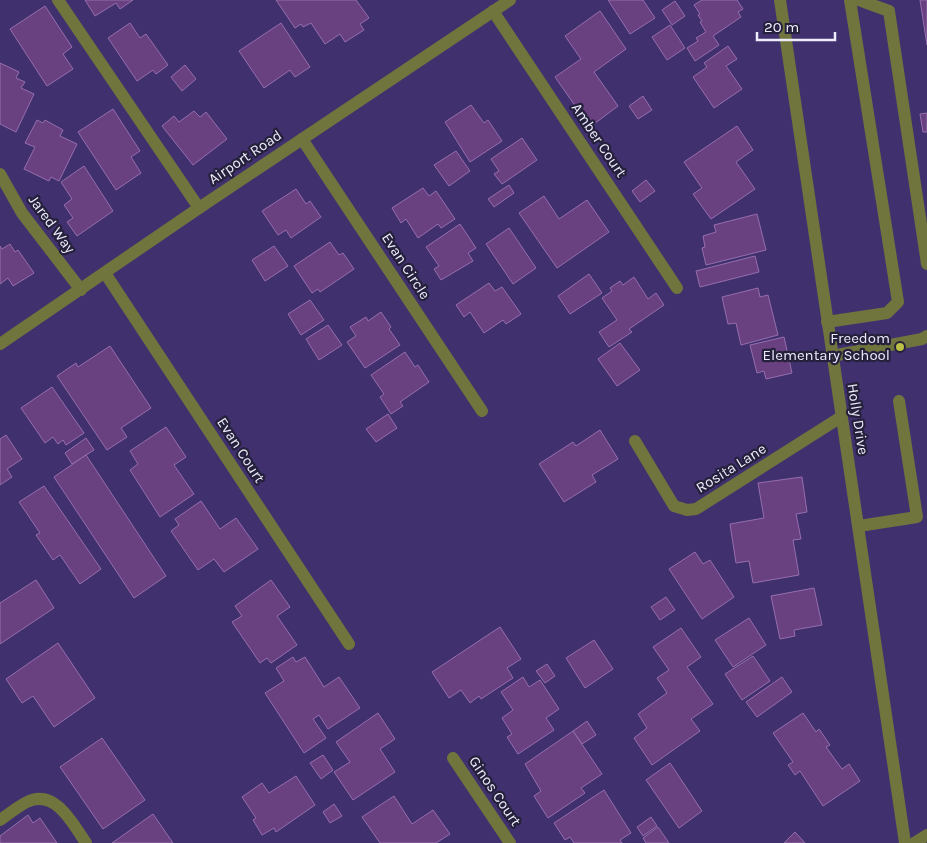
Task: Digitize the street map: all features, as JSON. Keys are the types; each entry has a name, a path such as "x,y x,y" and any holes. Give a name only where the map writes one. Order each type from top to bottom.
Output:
{"street":[{"path":"58,0 199,208"},
{"name":"Airport Road","path":"0,344 510,0"},
{"name":"Holly Drive","path":"780,0 905,843"},
{"path":"827,322 887,313 898,302 850,0"},
{"path":"859,0 889,11 927,264"},
{"name":"Amber Court","path":"493,11 677,288"},
{"name":"Evan Circle","path":"302,139 482,412"},
{"name":"Jared Way","path":"0,174 22,213 81,290"},
{"name":"Evan Court","path":"105,273 349,644"},
{"path":"832,356 922,340 927,336"},
{"path":"859,526 917,518 899,401"},
{"name":"Rosita Lane","path":"635,441 674,506 688,510 696,509 841,417"},
{"name":"Ginos Court","path":"453,758 510,843"},
{"path":"0,820 28,801 48,801 57,805 65,812 86,843"},
{"path":"914,843 927,835"}],"building":[{"path":"85,0 133,0 120,9 116,3 95,16"},
{"path":"276,0 356,0 369,18 360,24 364,30 345,42 340,34 325,44 311,23 303,27 301,24 295,28"},
{"path":"608,0 643,0 655,18 630,34"},
{"path":"702,0 737,0 743,9 738,12 741,17 713,36 719,45 695,61 687,48 698,41 696,38 706,32 700,22 702,21 698,15 700,14 694,5"},
{"path":"920,0 927,0 927,45"},
{"path":"675,1 685,16 672,25 662,10"},
{"path":"45,6 72,47 63,54 73,69 47,86 10,29"},
{"path":"600,11 626,49 594,72 618,106 590,127 555,77 581,59 565,36"},
{"path":"130,23 140,38 146,34 168,65 156,74 153,70 137,81 108,38"},
{"path":"281,23 310,67 295,77 290,70 264,88 239,51"},
{"path":"670,25 685,48 667,60 652,37"},
{"path":"728,46 737,59 726,66 742,89 714,108 693,77 707,67 704,63"},
{"path":"0,63 19,72 16,78 25,82 21,88 34,94 16,132 0,124"},
{"path":"185,65 196,79 182,91 171,77"},
{"path":"643,96 652,110 638,119 629,106"},
{"path":"471,105 484,123 488,120 502,141 470,162 445,122"},
{"path":"113,109 140,151 131,157 141,173 116,190 78,132"},
{"path":"194,111 200,117 206,112 227,139 193,165 162,126 174,116 179,122"},
{"path":"927,113 927,132 923,132 920,114"},
{"path":"37,120 43,123 45,120 63,130 60,136 77,144 59,181 51,177 49,181 24,169 35,147 25,143"},
{"path":"737,126 753,150 736,162 755,189 711,219 693,194 702,188 684,162"},
{"path":"522,138 537,160 502,184 494,174 499,171 491,159"},
{"path":"456,151 470,171 449,186 434,165"},
{"path":"84,166 113,211 77,236 67,222 73,218 64,205 72,199 61,182"},
{"path":"646,180 655,191 640,202 632,191"},
{"path":"509,185 514,193 494,207 488,199"},
{"path":"423,188 429,196 436,191 455,219 441,228 438,224 418,238 406,219 401,223 392,208"},
{"path":"296,189 306,204 310,201 321,217 291,238 286,230 278,235 262,211"},
{"path":"544,196 559,219 587,200 609,232 557,268 519,213"},
{"path":"757,214 766,250 706,265 702,248 705,247 703,236 716,232 714,225"},
{"path":"460,224 476,248 468,253 473,261 441,280 434,269 439,266 426,247"},
{"path":"509,228 536,268 513,284 486,244"},
{"path":"330,242 339,255 343,253 354,269 320,292 318,289 312,293 294,266"},
{"path":"10,244 15,252 18,250 34,273 13,286 8,278 0,284 0,246 2,249"},
{"path":"274,246 288,266 265,281 252,260"},
{"path":"755,256 759,272 700,287 696,271"},
{"path":"589,274 602,293 570,314 558,296"},
{"path":"634,277 648,299 656,293 664,305 629,329 632,332 609,347 599,332 617,320 602,298 612,291 610,288 620,281 623,285"},
{"path":"489,283 495,291 502,287 521,314 506,324 503,320 484,333 470,312 464,317 456,305"},
{"path":"758,288 760,297 768,295 778,335 741,345 736,323 728,324 722,297"},
{"path":"310,300 324,320 301,335 288,314"},
{"path":"381,312 391,327 389,329 400,345 365,368 347,342 356,336 350,327 366,317 368,321"},
{"path":"328,325 342,345 319,360 306,339"},
{"path":"784,337 792,373 766,379 764,371 757,373 750,345"},
{"path":"620,343 640,370 617,386 598,359"},
{"path":"110,346 151,408 121,428 127,437 107,450 57,376 76,363 78,367"},
{"path":"405,352 415,367 418,365 429,382 400,402 403,406 391,414 380,397 384,394 371,375"},
{"path":"52,387 84,433 66,445 63,440 58,444 53,437 45,443 21,408"},
{"path":"388,414 397,428 376,442 366,429"},
{"path":"166,427 186,457 174,465 194,494 160,517 130,470 138,464 130,451"},
{"path":"600,430 618,459 592,475 596,482 564,502 539,464 573,442 576,446"},
{"path":"6,435 22,459 7,469 12,477 0,485 0,439"},
{"path":"86,438 94,450 72,464 65,453"},
{"path":"86,455 166,576 134,598 54,477"},
{"path":"802,477 807,512 796,514 801,539 793,540 799,575 753,583 749,561 736,563 730,524 764,518 758,483"},
{"path":"44,486 101,569 80,584 60,555 53,560 36,535 40,533 19,502"},
{"path":"201,501 220,529 236,518 258,549 224,572 214,559 198,570 171,531 179,525 175,519"},
{"path":"695,552 703,564 710,560 734,597 702,619 669,569"},
{"path":"36,580 54,608 0,644 0,603"},
{"path":"271,580 290,607 277,616 297,645 271,663 267,658 260,663 232,622 242,616 235,606"},
{"path":"814,588 822,625 794,630 795,636 780,639 771,596"},
{"path":"666,597 675,610 660,620 651,607"},
{"path":"749,618 766,645 733,667 715,640"},
{"path":"500,627 521,659 507,668 513,678 481,699 479,696 470,703 461,690 449,698 432,672"},
{"path":"681,628 701,657 687,667 713,704 691,719 700,731 652,765 634,738 647,728 638,714 667,693 657,678 669,670 653,647"},
{"path":"594,640 613,669 585,688 566,658"},
{"path":"58,643 95,698 54,727 33,696 22,703 6,679"},
{"path":"753,656 770,681 742,700 725,674"},
{"path":"293,657 296,662 305,657 324,687 339,677 360,708 328,729 319,715 313,719 326,738 304,753 265,693 284,681 276,668"},
{"path":"547,664 555,676 545,683 536,671"},
{"path":"523,677 529,687 540,680 559,709 546,718 554,730 518,754 507,737 512,734 502,718 513,710 501,692"},
{"path":"782,677 792,692 757,717 746,702"},
{"path":"378,713 395,739 380,749 395,772 353,800 334,772 350,762 336,742"},
{"path":"803,713 816,732 819,729 830,745 826,747 842,769 849,764 860,781 823,806 800,771 795,775 788,765 793,762 773,733"},
{"path":"587,721 596,735 582,744 573,731"},
{"path":"573,731 602,774 581,788 585,793 548,818 534,796 541,791 525,764"},
{"path":"102,738 145,800 103,829 60,767"},
{"path":"323,755 333,770 321,779 310,763"},
{"path":"670,763 702,811 679,828 646,780"},
{"path":"296,776 315,805 276,832 274,828 262,835 253,820 256,818 242,797 262,783 269,793"},
{"path":"604,790 631,833 620,840 622,843 574,843 570,837 565,840 554,823"},
{"path":"394,796 412,824 433,810 450,834 436,843 380,843 362,817"},
{"path":"334,804 342,816 330,823 323,812"},
{"path":"153,814 173,843 112,843"},
{"path":"28,815 33,823 40,818 57,843 0,843 0,836"},
{"path":"651,817 657,826 643,836 637,827"},
{"path":"658,827 669,843 646,843 643,838"},
{"path":"795,832 805,843 784,843"}],"place":[{"name":"Freedom Elementary School","path":"900,347"}]}
